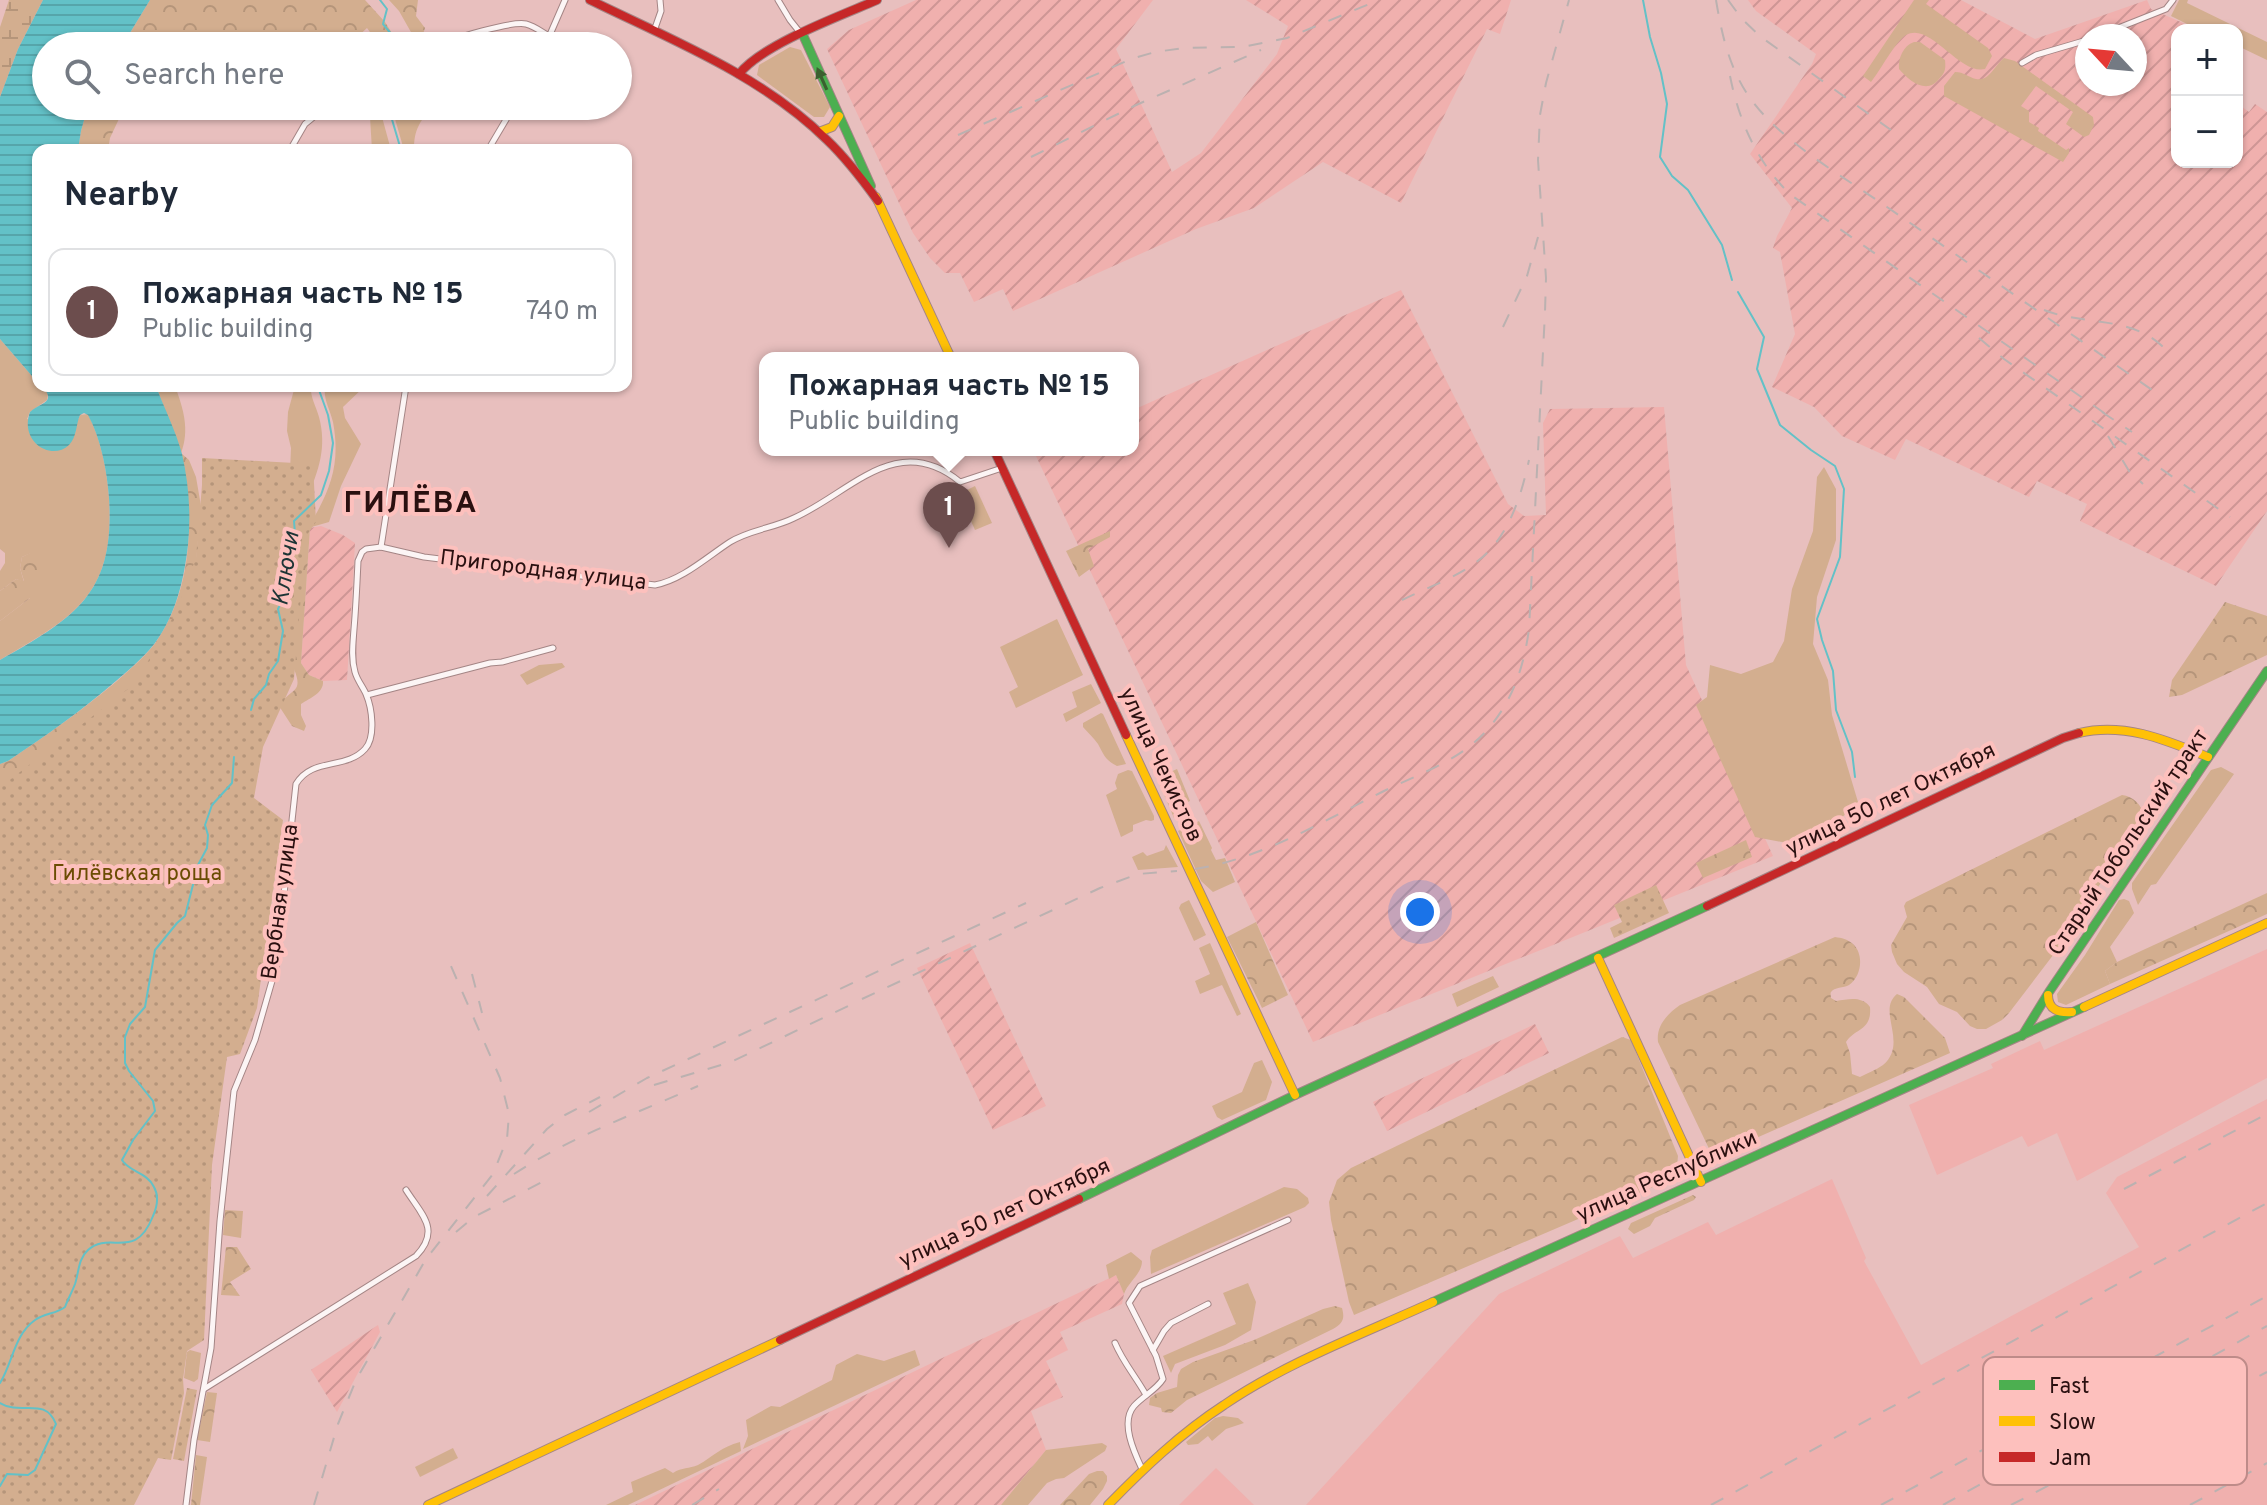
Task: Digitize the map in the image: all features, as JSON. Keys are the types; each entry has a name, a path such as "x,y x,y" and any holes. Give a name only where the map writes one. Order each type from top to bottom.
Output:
{"main road":[{"path":"590,0 739,74 779,100 819,132 860,176 878,201"},
{"path":"739,74 747,64 788,40 877,0"},
{"path":"803,35 948,352"},
{"path":"819,132 836,124 839,116"},
{"name":"улица Чекистов","path":"997,456 1295,1095"},
{"name":"Старый Тобольский тракт","path":"2022,1036 2267,671"},
{"name":"улица 50 лет Октября","path":"428,1505 1102,1189 1295,1095 1598,958 2077,733 2104,728 2138,732 2208,757"},
{"name":"улица Республики","path":"1108,1505 1174,1440 1214,1409 1262,1381 2267,923"},
{"path":"1598,958 1701,1182"},
{"path":"2049,992 2052,1009 2064,1013 2074,1011"}],"street":[{"path":"551,32 565,0"},
{"path":"653,32 661,11 660,0"},
{"path":"778,0 803,35"},
{"path":"2128,24 2166,9 2173,0"},
{"path":"482,32 525,24 541,32"},
{"path":"2022,63 2036,55 2075,44"},
{"path":"293,144 310,120"},
{"path":"492,144 506,120"},
{"path":"405,392 381,547 366,549 358,561 352,661 357,678 367,695 553,648"},
{"name":"Пригородная улица","path":"381,547 424,557 655,585 671,580 736,539 795,518 876,469 918,462 947,471 960,482 1002,467"},
{"name":"Вербная улица","path":"186,1505 211,1348 221,1207 234,1091 255,1040 276,967 296,784 308,770 355,756 364,750 369,743 371,724 367,695"},
{"path":"203,1390 416,1256 424,1247 429,1232 406,1190"},
{"path":"1142,1469 1135,1454 1128,1417 1163,1379 1162,1369 1129,1303 1140,1286 1288,1220"},
{"path":"1153,1350 1171,1323 1208,1304"},
{"path":"1115,1343 1146,1395"}],"shaded area":[{"path":"916,0 1153,0 1116,49 1172,172 1201,153 1277,54 1288,26 1246,0 1511,0 1500,34 1487,29 1401,203 1323,162 1254,208 1196,229 1013,311 1003,289 974,302 960,273 945,273 930,258 913,233 827,49 849,30"},
{"path":"1748,0 1961,0 2035,39 2075,25 2075,96 2147,96 2147,24 2078,24 2147,0 2151,9 2185,24 2171,24 2171,168 2243,168 2243,108 2249,112 2255,104 2267,112 2267,511 2216,586 2080,521 2087,504 2037,481 2029,497 1906,439 1895,460 1842,436 1814,407 1772,387 1795,334 1780,252 1773,248 1792,208 1750,154 1816,54 1756,11"},
{"path":"1401,290 1508,504 1524,516 1546,515 1543,423 1550,409 1664,407 1686,665 1773,856 1313,1042 1036,456 1139,456 1139,407"},
{"path":"321,526 355,543 347,680 323,681 309,675 301,663 310,528"},
{"path":"970,943 1046,1106 993,1130 917,968"},
{"path":"2267,949 2267,1078 2077,1181 2057,1133 2028,1147 2022,1136 1937,1175 1909,1105 1993,1068 1991,1064 2040,1041 2044,1050"},
{"path":"1535,1024 1549,1053 1387,1131 1373,1102"},
{"path":"2267,1099 2267,1505 1306,1505 1499,1294 1620,1236 1633,1258 1708,1222 1716,1235 1832,1179 1866,1258 1864,1261 1921,1365 2139,1247 2106,1193 2117,1177"},
{"path":"1116,1275 1124,1294 1122,1304 1060,1332 1068,1350 1046,1361 1063,1397 1031,1411 1046,1450 1001,1505 635,1505"},
{"path":"378,1325 380,1332 337,1412 311,1370"},
{"path":"1216,1468 1254,1505 1179,1505"}],"green space":[{"path":"9,0 43,0 18,49 0,97 0,27"},
{"path":"150,0 365,0 391,32 370,32 367,28 363,32 131,32"},
{"path":"389,0 418,0 416,16 425,28 424,32 411,32"},
{"path":"1914,0 1929,0 1926,4 1988,48 1992,56 1985,69 1975,69 1965,64 1935,41 1915,33 1906,35 1892,50 1871,82 1863,76"},
{"path":"2179,0 2188,0 2187,3 2230,24 2187,24 2171,16"},
{"path":"2243,30 2267,42 2267,60 2243,48"},
{"path":"1914,42 1920,42 1945,60 1943,75 1934,84 1924,86 1913,82 1899,69 1902,53"},
{"path":"790,47 801,50 830,107 824,117 814,117 757,75 759,65"},
{"path":"2004,58 2015,61 2093,117 2094,125 2089,135 2084,137 2066,124 2073,112 2036,86 2021,106 2029,111 2029,122 2039,128 2038,131 2066,150 2069,148 2063,162 1944,96 1944,86 1955,72 1976,79 1985,78"},
{"path":"84,120 118,120 109,144 79,144"},
{"path":"370,120 383,120 389,144 372,144"},
{"path":"395,120 422,120 414,144 402,144"},
{"path":"0,339 32,376 32,392 48,393 47,400 30,412 27,419 75,434 80,415 88,414 105,466 109,531 105,558 97,580 85,598 50,630 0,660 0,621 30,598 31,553 22,557 20,568 24,582 16,579 0,591 0,571 5,563 5,553 0,549"},
{"path":"158,392 177,392 185,427 181,453"},
{"path":"293,392 312,392 322,438 315,478 307,498 289,494 291,448 287,431"},
{"path":"325,392 359,392 343,407 345,418 361,444 341,486 329,522 308,528 328,490 336,452 333,422"},
{"path":"181,453 189,460 196,477 201,506 196,563 164,661 0,803 0,764 50,732 117,681 152,647 169,621 178,598 188,550 188,501"},
{"name":"Гилёвская роща","path":"202,458 313,464 316,522 306,536 294,679 263,747 254,798 283,820 257,1008 240,1054 227,1057 212,1165 204,1340 187,1351 184,1393 171,1460 158,1458 134,1505 0,1505 0,776 7,782 128,689 147,663 180,605 196,558"},
{"path":"1824,467 1836,489 1836,540 1817,597 1813,644 1828,680 1832,715 1858,802 1830,829 1798,845 1755,837 1696,705 1707,697 1710,665 1741,674 1773,662 1784,641 1792,589 1813,531 1817,477"},
{"path":"975,486 992,523 975,530 959,494"},
{"path":"310,528 301,663 309,675 323,681 323,685 319,692 301,704 301,715 306,726 304,731 292,726 279,706 298,683 294,669 302,542"},
{"path":"1110,531 1110,537 1088,549 1094,566 1079,577 1066,551"},
{"path":"32,552 41,560 46,572 30,598 0,621 0,591 16,579 24,581 20,568 22,557"},
{"path":"2225,602 2267,616 2267,655 2182,695 2169,697 2172,680"},
{"path":"1057,619 1083,675 1016,708 1009,692 1018,687 1000,647"},
{"path":"562,663 565,667 527,685 520,675 539,665"},
{"path":"1091,684 1101,703 1066,722 1063,714 1077,707 1072,692"},
{"path":"1101,713 1126,764 1117,766 1110,762 1083,727 1083,723"},
{"path":"2221,767 2234,774 2138,905 2132,883 2211,770"},
{"path":"1177,769 1190,801 1183,804 1187,812 1174,818 1157,778"},
{"path":"1132,771 1154,820 1133,825 1133,831 1121,837 1106,795 1117,789 1118,774"},
{"path":"2122,795 2136,802 2144,816 2060,946 2002,1020 1986,1029 1970,1026 1957,1012 1939,1004 1927,987 1897,964 1891,945 1907,917 1906,902"},
{"path":"1199,821 1216,860 1225,858 1235,882 1213,892 1201,881 1178,831"},
{"path":"1746,840 1752,857 1703,878 1696,863"},
{"path":"1166,845 1178,867 1138,870 1132,857 1143,852 1147,856 1164,850"},
{"path":"1656,885 1669,913 1614,938 1610,928 1622,922 1614,905"},
{"path":"2267,893 2267,914 2110,984 2105,971 2117,962"},
{"path":"1189,900 1206,935 1194,941 1179,908"},
{"path":"2119,900 2129,901 2134,913 2110,947 2117,962 2105,971 2110,984 2066,1005 2058,1002 2057,994"},
{"path":"1256,922 1288,995 1262,1008 1227,937"},
{"path":"1835,937 1857,948 1860,965 1853,981 1832,990 1831,998 1836,1001 1859,1000 1870,1007 1866,1025 1846,1042 1852,1074 1860,1077 1883,1065 1890,1056 1893,1037 1890,1009 1891,1001 1897,994 1904,997 1945,1038 1950,1053 1713,1157 1658,1042 1661,1026 1680,1005"},
{"path":"1210,943 1241,1014 1237,1016 1222,985 1200,994 1195,981 1210,974 1199,948"},
{"path":"1493,976 1499,987 1457,1007 1452,994"},
{"path":"1622,1037 1631,1040 1678,1156 1676,1177 1354,1315 1331,1220 1329,1202 1337,1180 1351,1168"},
{"path":"1262,1060 1272,1082 1266,1100 1222,1120 1217,1117 1212,1106 1242,1092 1254,1063"},
{"path":"1284,1187 1297,1189 1308,1198 1309,1203 1151,1274 1152,1250"},
{"path":"1693,1195 1696,1197 1694,1200 1655,1218 1650,1226 1634,1234 1628,1229 1631,1223"},
{"path":"225,1210 243,1211 241,1238 223,1235"},
{"path":"226,1247 237,1247 251,1269 230,1282 240,1296 221,1295"},
{"path":"1131,1252 1142,1261 1124,1294 1116,1275 1109,1279 1106,1265"},
{"path":"1248,1283 1256,1302 1251,1330 1225,1345 1175,1364 1171,1373 1163,1356 1236,1324 1223,1293"},
{"path":"1335,1306 1342,1308 1343,1318 1333,1329 1187,1400 1171,1413 1149,1405 1150,1398 1157,1393 1177,1387 1181,1369 1193,1362"},
{"path":"915,1350 920,1365 743,1449 748,1436 746,1420 771,1406 780,1407 832,1380 836,1365 857,1354 884,1361"},
{"path":"187,1352 201,1353 198,1379 194,1382 184,1378"},
{"path":"187,1388 197,1390 184,1461 173,1459"},
{"path":"207,1392 217,1393 210,1442 197,1440"},
{"path":"1215,1418 1238,1418 1244,1423 1226,1429 1212,1441 1208,1436 1198,1444 1188,1445 1186,1442"},
{"path":"740,1442 741,1451 628,1505 606,1505 633,1492 631,1482 665,1468 673,1473 695,1466"},
{"path":"1102,1443 1107,1446 1105,1451 1064,1478 1047,1483 1028,1505 1001,1505 1046,1450"},
{"path":"453,1448 458,1458 420,1477 415,1467"},
{"path":"196,1455 207,1457 200,1505 191,1505"},
{"path":"1103,1471 1107,1481 1090,1505 1060,1505 1089,1474"}],"water":[{"path":"43,0 150,0 131,32 32,32 32,120 84,120 79,144 32,144 32,376 0,339 0,97 18,49"},
{"path":"46,392 158,392 182,454 189,500 188,545 174,608 151,648 77,713 0,764 0,660 50,630 85,598 97,580 105,557 109,530 105,466 88,415 80,415 74,438 62,450 46,450 33,440 29,432 30,412 46,402"}],"waterway":[{"name":"Ключи","path":"380,0 387,9 383,24 390,32"},
{"path":"1643,0 1667,104 1660,157 1672,176 1688,190 1722,245 1732,280"},
{"name":"Ключи","path":"392,120 399,144"},
{"path":"1738,292 1764,337 1757,369 1780,425 1835,466 1844,489 1840,557 1817,619 1833,671 1836,710 1852,752 1855,777"},
{"name":"Ключи","path":"251,710 254,699 266,685 278,661 283,631 278,609 288,588 290,562 296,546 294,521 321,495 329,471 333,443 320,392"},
{"name":"Ключи","path":"0,1383 22,1333 39,1318 65,1307 88,1250 96,1245 130,1242 138,1238 146,1230 154,1213 157,1198 151,1182 122,1160 155,1111 153,1101 125,1063 125,1037 130,1024 145,1007 155,950 185,916 198,865 207,848 205,825 212,805 232,783 234,757"},
{"name":"Ключи","path":"0,1403 16,1408 39,1408 46,1411 56,1424 35,1470 28,1475 7,1474 0,1486"}],"railway":[{"path":"958,135 1131,59 1184,48 1242,47 1287,38 1379,0"},
{"path":"1195,869 1268,848 1451,758 1487,730 1504,707 1516,682 1529,629 1545,312 1546,278 1538,160 1540,115 1569,0"},
{"path":"1716,0 1724,40 1738,78 1753,102 1781,131 1816,159 2158,394"},
{"path":"1728,0 1761,37 1891,130"},
{"path":"1031,157 1134,106 1261,50"},
{"path":"1730,76 1751,140 1768,169 1791,195 2110,417"},
{"path":"1503,327 1527,276 1538,237"},
{"path":"2044,310 2123,326 2152,338 2165,349"},
{"path":"1979,338 2004,359 2230,517"},
{"path":"2102,412 2132,432"},
{"path":"2108,436 2129,471 2143,484"},
{"path":"1402,600 1459,573 1475,563 1496,542 1511,517 1529,460"},
{"path":"862,999 1100,888 1138,874 1177,871"},
{"path":"589,1112 647,1078 1026,903"},
{"path":"314,1505 338,1424 356,1380 426,1259 493,1174 507,1139 509,1114 500,1078 447,957"},
{"path":"472,974 482,1013"},
{"path":"654,1085 731,1062 848,1006"},
{"path":"514,1174 581,1137 698,1086"},
{"path":"487,1196 547,1129 565,1115 600,1097"},
{"path":"2124,1189 2267,1114"},
{"path":"456,1232 474,1217 542,1182"},
{"path":"1983,1357 2267,1203"},
{"path":"2154,1357 2267,1296"},
{"path":"2211,1357 2267,1326"},
{"path":"1711,1505 1983,1357"},
{"path":"2247,1382 2267,1372"},
{"path":"1881,1505 1983,1450"},
{"path":"2247,1474 2267,1463"},
{"path":"1943,1505 1983,1483"},
{"path":"2011,1505 2049,1485"},
{"path":"2190,1505 2227,1485"},
{"path":"692,1505 719,1489"}],"traffic: fast":[{"path":"803,35 871,186"},
{"path":"2022,1036 2267,671"},
{"path":"1079,1199 1295,1095 1707,906"},
{"path":"1433,1302 2084,1007"}],"traffic: slow":[{"path":"819,132 832,127 839,116"},
{"path":"876,197 948,352"},
{"path":"2079,733 2129,731 2161,739 2208,757"},
{"path":"1126,735 1295,1095"},
{"path":"2084,1007 2267,923"},
{"path":"1598,958 1701,1182"},
{"path":"2048,995 2055,1010 2072,1012"},
{"path":"1108,1505 1178,1439 1248,1390 1326,1349 1433,1302"},
{"path":"428,1505 780,1340"}],"traffic: jam":[{"path":"590,0 684,45 774,96 834,147 878,201"},
{"path":"739,74 765,52 783,42 877,0"},
{"path":"997,456 1126,735"},
{"path":"1707,906 2079,733"},
{"path":"780,1340 1079,1199"}],"place":[{"name":"Пожарная часть № 15","path":"949,548"}],"district":[{"name":"ГИЛЁВА","path":"411,504"}]}
